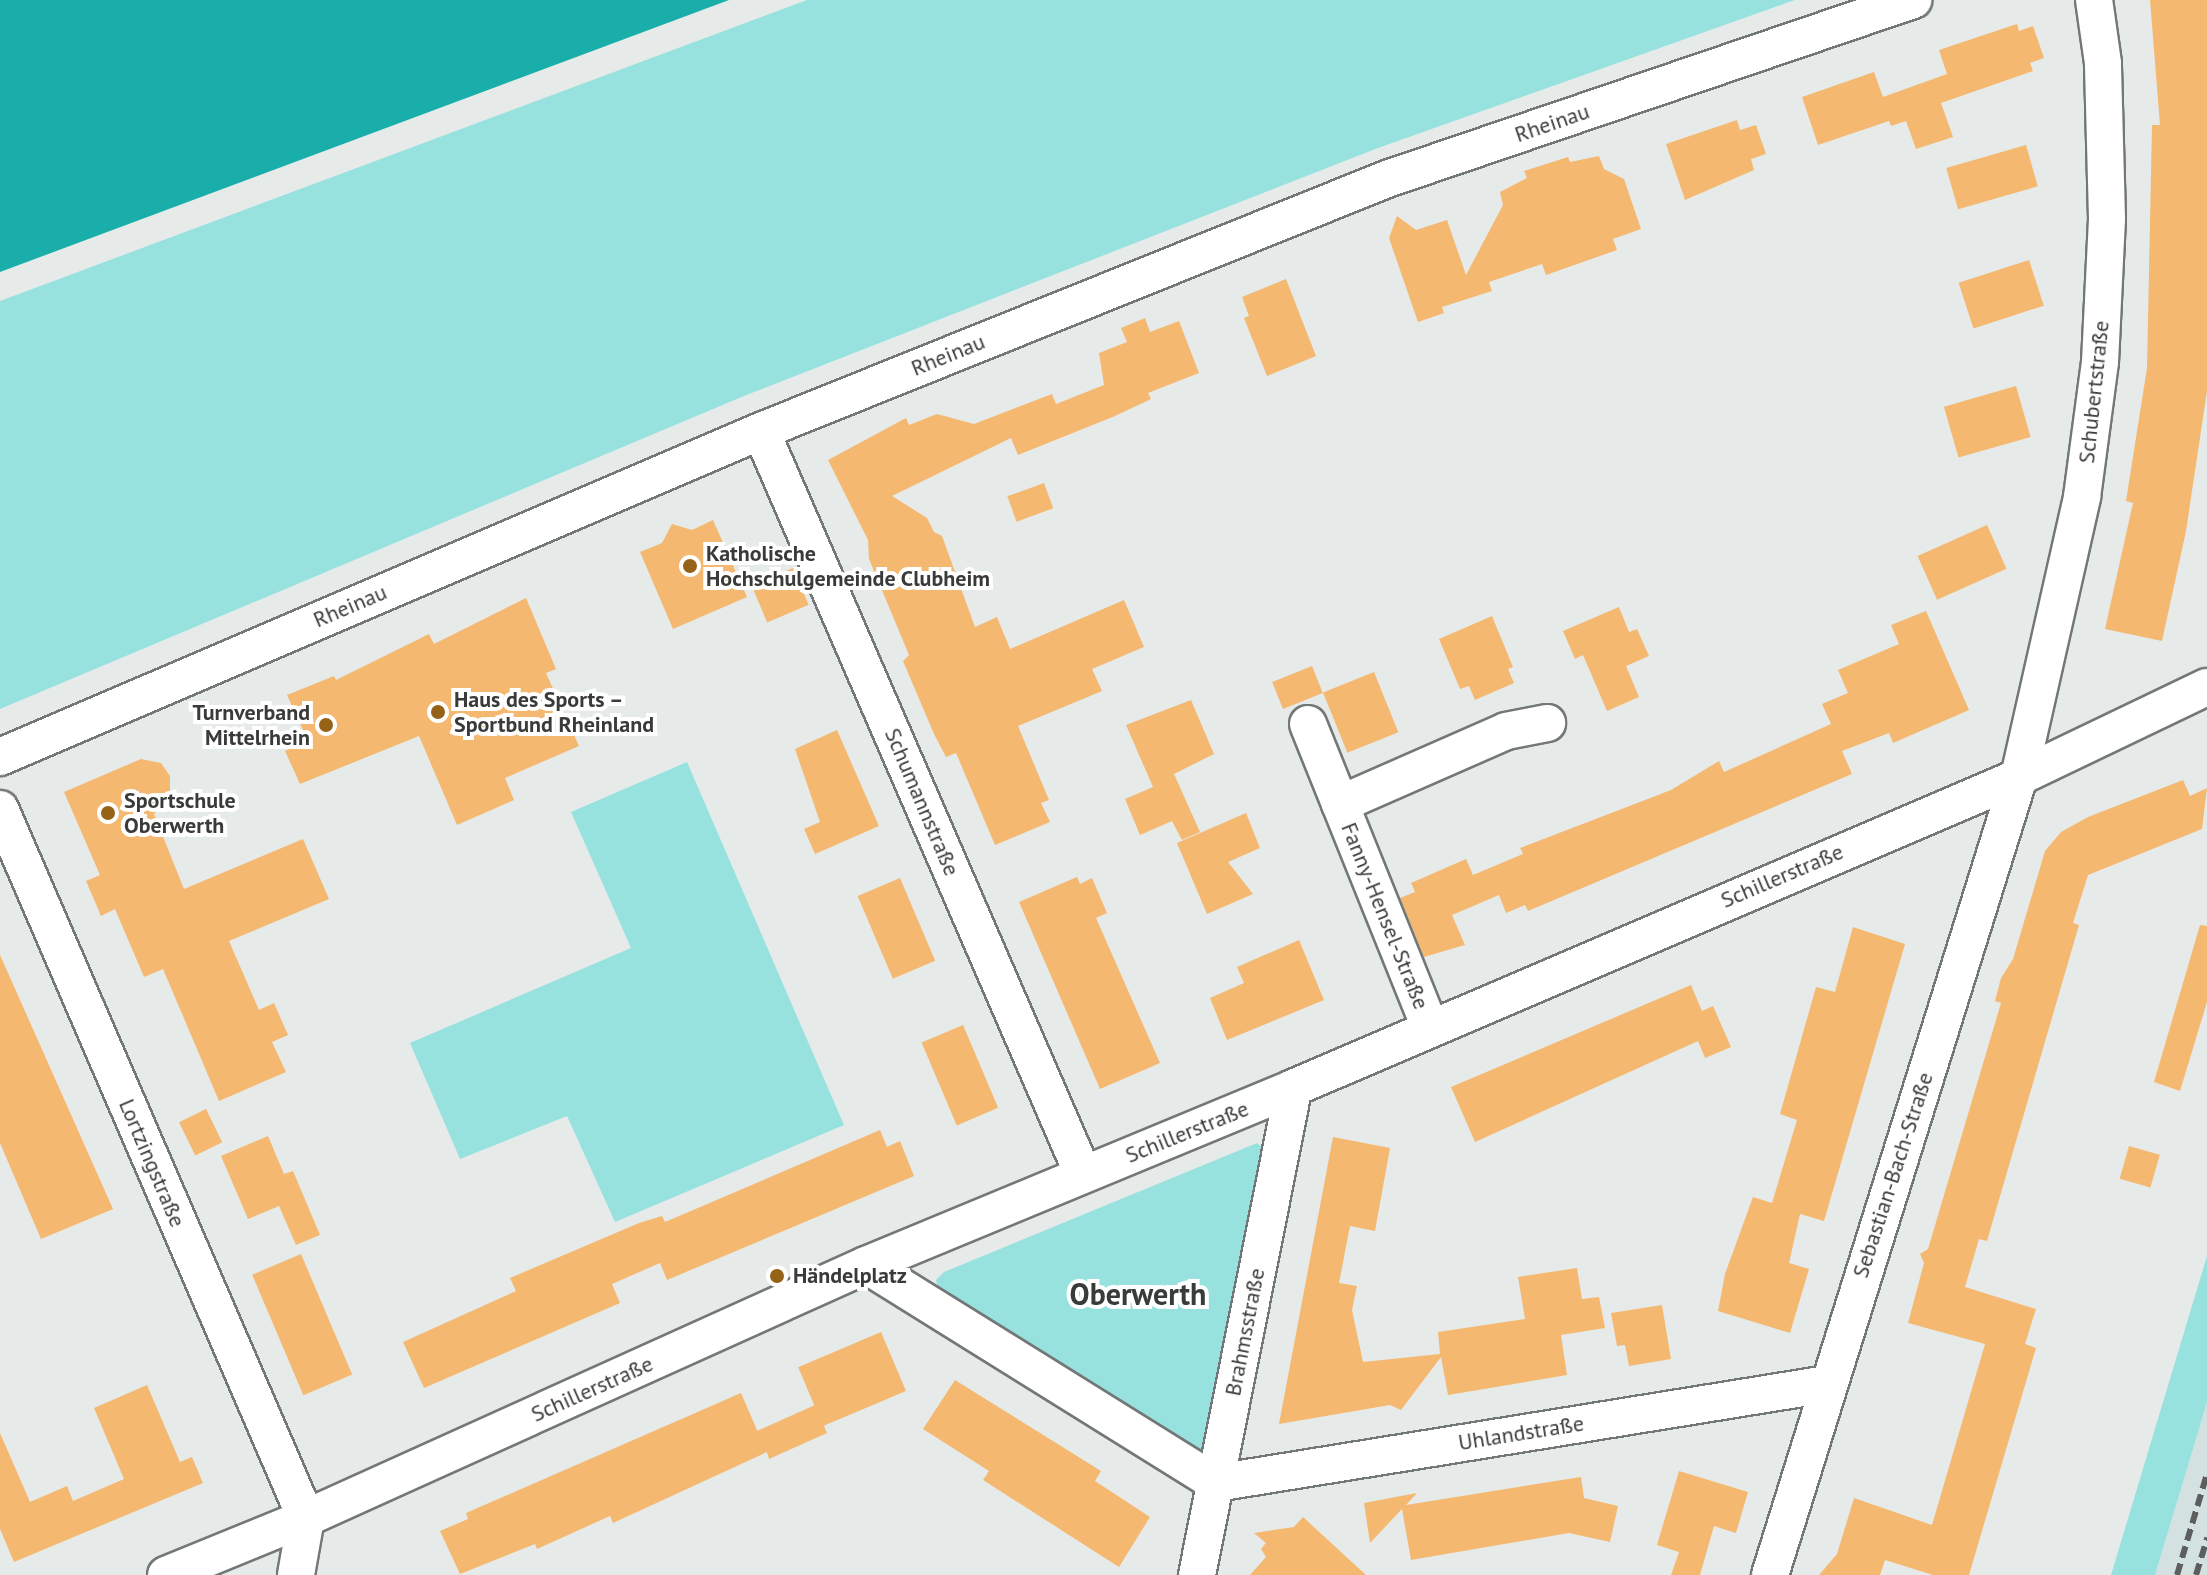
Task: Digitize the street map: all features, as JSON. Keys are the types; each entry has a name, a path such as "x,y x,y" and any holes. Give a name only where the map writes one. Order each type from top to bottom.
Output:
{"street":[{"name":"Rheinau","path":"0,757 761,431 1387,179 1913,0"},
{"name":"Schubertstraße","path":"2019,777 2082,497 2100,362 2107,219 2103,63 2094,0"},
{"name":"Schumannstraße","path":"761,431 1083,1174"},
{"name":"Schillerstraße","path":"166,1575 306,1518 866,1265 1293,1088 2019,777 2207,687"},
{"name":"Fanny-Hensel-Straße","path":"1340,804 1506,731 1547,723"},
{"name":"Fanny-Hensel-Straße","path":"1308,724 1430,1028"},
{"name":"Sebastian-Bach-Straße","path":"1770,1575 1827,1384 2019,777"},
{"name":"Lortzingstraße","path":"0,809 306,1518"},
{"name":"Brahmsstraße","path":"1197,1575 1293,1088"},
{"path":"866,1265 1216,1483"},
{"name":"Uhlandstraße","path":"1216,1483 1827,1384"},
{"path":"296,1575 306,1518"}],"shaded area":[{"path":"0,0 729,0 0,272"},
{"path":"807,0 1795,0 1378,148 744,396 0,709 0,301"},
{"path":"687,762 844,1125 615,1222 567,1116 460,1159 410,1043 631,948 571,812"},
{"path":"1257,1143 1263,1148 1206,1449 1197,1452 939,1291 936,1280 944,1272"},
{"path":"2207,1256 2207,1402 2199,1429 2155,1575 2111,1575"},
{"path":"2207,1402 2207,1575 2155,1575 2199,1429"}],"building":[{"path":"2150,0 2207,0 2207,391 2186,531 2162,641 2105,629 2133,503 2126,501 2147,368 2152,125 2160,125"},
{"path":"2017,24 2019,31 2033,26 2044,58 2030,63 2033,71 1941,103 1953,137 1916,149 1906,121 1891,126 1889,121 1818,145 1802,97 1874,72 1883,97 1947,74 1939,50"},
{"path":"1737,120 1740,130 1756,125 1766,154 1751,159 1754,170 1685,200 1666,144"},
{"path":"2026,145 2038,186 1958,209 1946,168"},
{"path":"1599,156 1604,169 1624,179 1641,229 1613,239 1617,250 1546,275 1542,264 1489,282 1492,291 1442,307 1444,313 1418,322 1389,238 1397,216 1416,230 1447,220 1466,275 1503,205 1500,192 1527,178 1524,171 1568,157 1570,162"},
{"path":"2029,260 2044,306 1973,329 1959,283"},
{"path":"1286,279 1316,356 1267,376 1244,318 1249,316 1242,297"},
{"path":"1145,318 1150,332 1179,321 1199,373 1148,393 1151,399 1115,416 1018,455 1011,438 892,496 927,518 934,532 942,536 975,627 997,617 1010,649 1124,600 1144,647 1092,669 1102,691 1018,726 1049,800 1041,803 1050,822 995,845 956,753 946,757 934,734 903,661 909,655 869,559 868,540 828,460 906,418 909,425 937,414 974,424 1052,394 1056,404 1104,385 1099,353 1127,342 1121,328"},
{"path":"2016,386 2031,437 1959,458 1944,407"},
{"path":"1044,483 1053,508 1017,522 1007,496"},
{"name":"Katholische Hochschulgemeinde Clubheim","path":"713,520 747,597 673,629 640,552 662,543 672,524 692,530"},
{"path":"1987,525 2007,569 1937,600 1918,556"},
{"path":"793,568 809,605 767,622 752,586"},
{"name":"Haus des Sports – Sportbund Rheinland","path":"526,598 556,669 546,673 579,746 505,778 514,800 457,825 419,736 300,784 285,751 308,741 287,695 334,676 336,680 429,634 434,644"},
{"path":"1619,607 1629,632 1637,629 1649,656 1626,666 1639,697 1607,711 1583,655 1575,659 1563,631"},
{"path":"1926,611 1969,710 1893,743 1889,733 1842,751 1852,774 1528,911 1525,905 1506,913 1499,895 1452,915 1465,945 1424,957 1400,898 1415,892 1411,883 1466,859 1473,875 1523,854 1520,848 1671,790 1719,761 1724,772 1831,724 1822,704 1848,693 1838,670 1899,644 1891,625"},
{"path":"1492,616 1513,667 1508,669 1514,683 1475,700 1469,686 1460,689 1439,639"},
{"path":"1312,666 1323,693 1283,709 1272,682"},
{"path":"1374,672 1398,732 1347,753 1323,693"},
{"path":"1191,700 1214,754 1174,774 1200,832 1182,840 1172,821 1140,835 1125,799 1153,787 1126,725"},
{"path":"837,730 879,826 815,854 804,829 820,822 795,749"},
{"path":"141,759 161,763 170,776 170,796 154,814 184,889 303,839 329,899 229,941 259,1010 274,1003 288,1035 272,1042 286,1072 219,1101 163,969 144,977 115,909 101,916 86,881 100,875 64,792"},
{"path":"2183,780 2190,796 2207,788 2202,829 2088,875 2073,923 2079,925 1987,1241 1979,1239 1965,1287 2036,1309 2025,1344 2036,1348 1969,1575 1933,1575 1885,1560 1880,1575 1819,1575 1837,1554 1854,1498 1932,1525 1985,1344 1908,1323 1924,1263 1920,1254 1928,1249 2001,1003 1995,1001 2001,978 2013,959 2045,851 2061,832 2088,817"},
{"path":"1246,813 1260,848 1228,862 1253,894 1207,914 1177,843"},
{"path":"1077,877 1080,884 1092,878 1107,913 1096,918 1160,1063 1100,1089 1019,902"},
{"path":"900,878 935,961 893,979 858,896"},
{"path":"2200,925 2207,926 2207,1002 2180,1091 2154,1082"},
{"path":"1853,927 1905,944 1824,1221 1800,1214 1789,1263 1809,1269 1790,1333 1718,1311 1725,1274 1753,1197 1772,1203 1797,1120 1780,1114 1816,987 1835,992"},
{"path":"1299,940 1324,1000 1227,1040 1210,998 1244,983 1237,967"},
{"path":"0,955 113,1209 41,1239 0,1143"},
{"path":"1691,985 1702,1011 1713,1006 1731,1047 1705,1058 1698,1041 1475,1142 1451,1087"},
{"path":"963,1025 998,1108 957,1125 922,1043"},
{"path":"206,1109 222,1142 195,1155 179,1122"},
{"path":"880,1130 887,1147 900,1141 914,1176 667,1280 660,1263 612,1284 620,1303 424,1388 403,1342 516,1291 510,1278 639,1223 662,1216 665,1222"},
{"path":"268,1136 284,1174 293,1171 320,1235 296,1245 279,1206 248,1219 221,1156"},
{"path":"1333,1137 1390,1148 1375,1231 1350,1226 1339,1283 1357,1286 1352,1310 1363,1362 1440,1354 1438,1332 1525,1319 1518,1277 1577,1268 1582,1299 1599,1297 1605,1328 1561,1335 1567,1375 1448,1395 1441,1357 1401,1410 1390,1405 1279,1424"},
{"path":"2129,1146 2160,1155 2150,1188 2120,1179"},
{"path":"301,1254 352,1375 303,1395 252,1275"},
{"path":"1662,1305 1671,1359 1629,1366 1625,1345 1617,1346 1611,1313"},
{"path":"881,1332 906,1391 823,1426 798,1367"},
{"path":"955,1380 1101,1471 1095,1481 1150,1517 1119,1567 983,1480 989,1471 923,1429"},
{"path":"147,1385 180,1462 192,1457 203,1483 14,1562 0,1529 0,1433 30,1502 67,1486 73,1501 124,1479 94,1408"},
{"path":"741,1393 757,1431 815,1405 827,1433 769,1459 767,1452 613,1523 610,1516 537,1549 535,1544 460,1574 440,1531 468,1519 466,1513"},
{"path":"1679,1471 1748,1492 1736,1533 1714,1526 1700,1575 1671,1575 1679,1552 1657,1545"},
{"path":"1581,1477 1584,1498 1618,1506 1610,1542 1569,1533 1411,1560 1402,1509 1370,1543 1364,1503 1417,1493 1406,1505"},
{"path":"1303,1517 1366,1575 1250,1575 1266,1557 1261,1549 1266,1543 1254,1533 1294,1527"}],"railway":[{"path":"2177,1575 2207,1474"},
{"path":"2196,1575 2207,1538"}],"place":[{"name":"Katholische Hochschulgemeinde Clubheim","path":"690,566"},
{"name":"Haus des Sports – Sportbund Rheinland","path":"438,712"},
{"name":"Turnverband Mittelrhein","path":"326,725"},
{"name":"Sportschule Oberwerth","path":"108,813"},
{"name":"Händelplatz","path":"777,1276"}],"district":[{"name":"Oberwerth","path":"1138,1294"}]}
